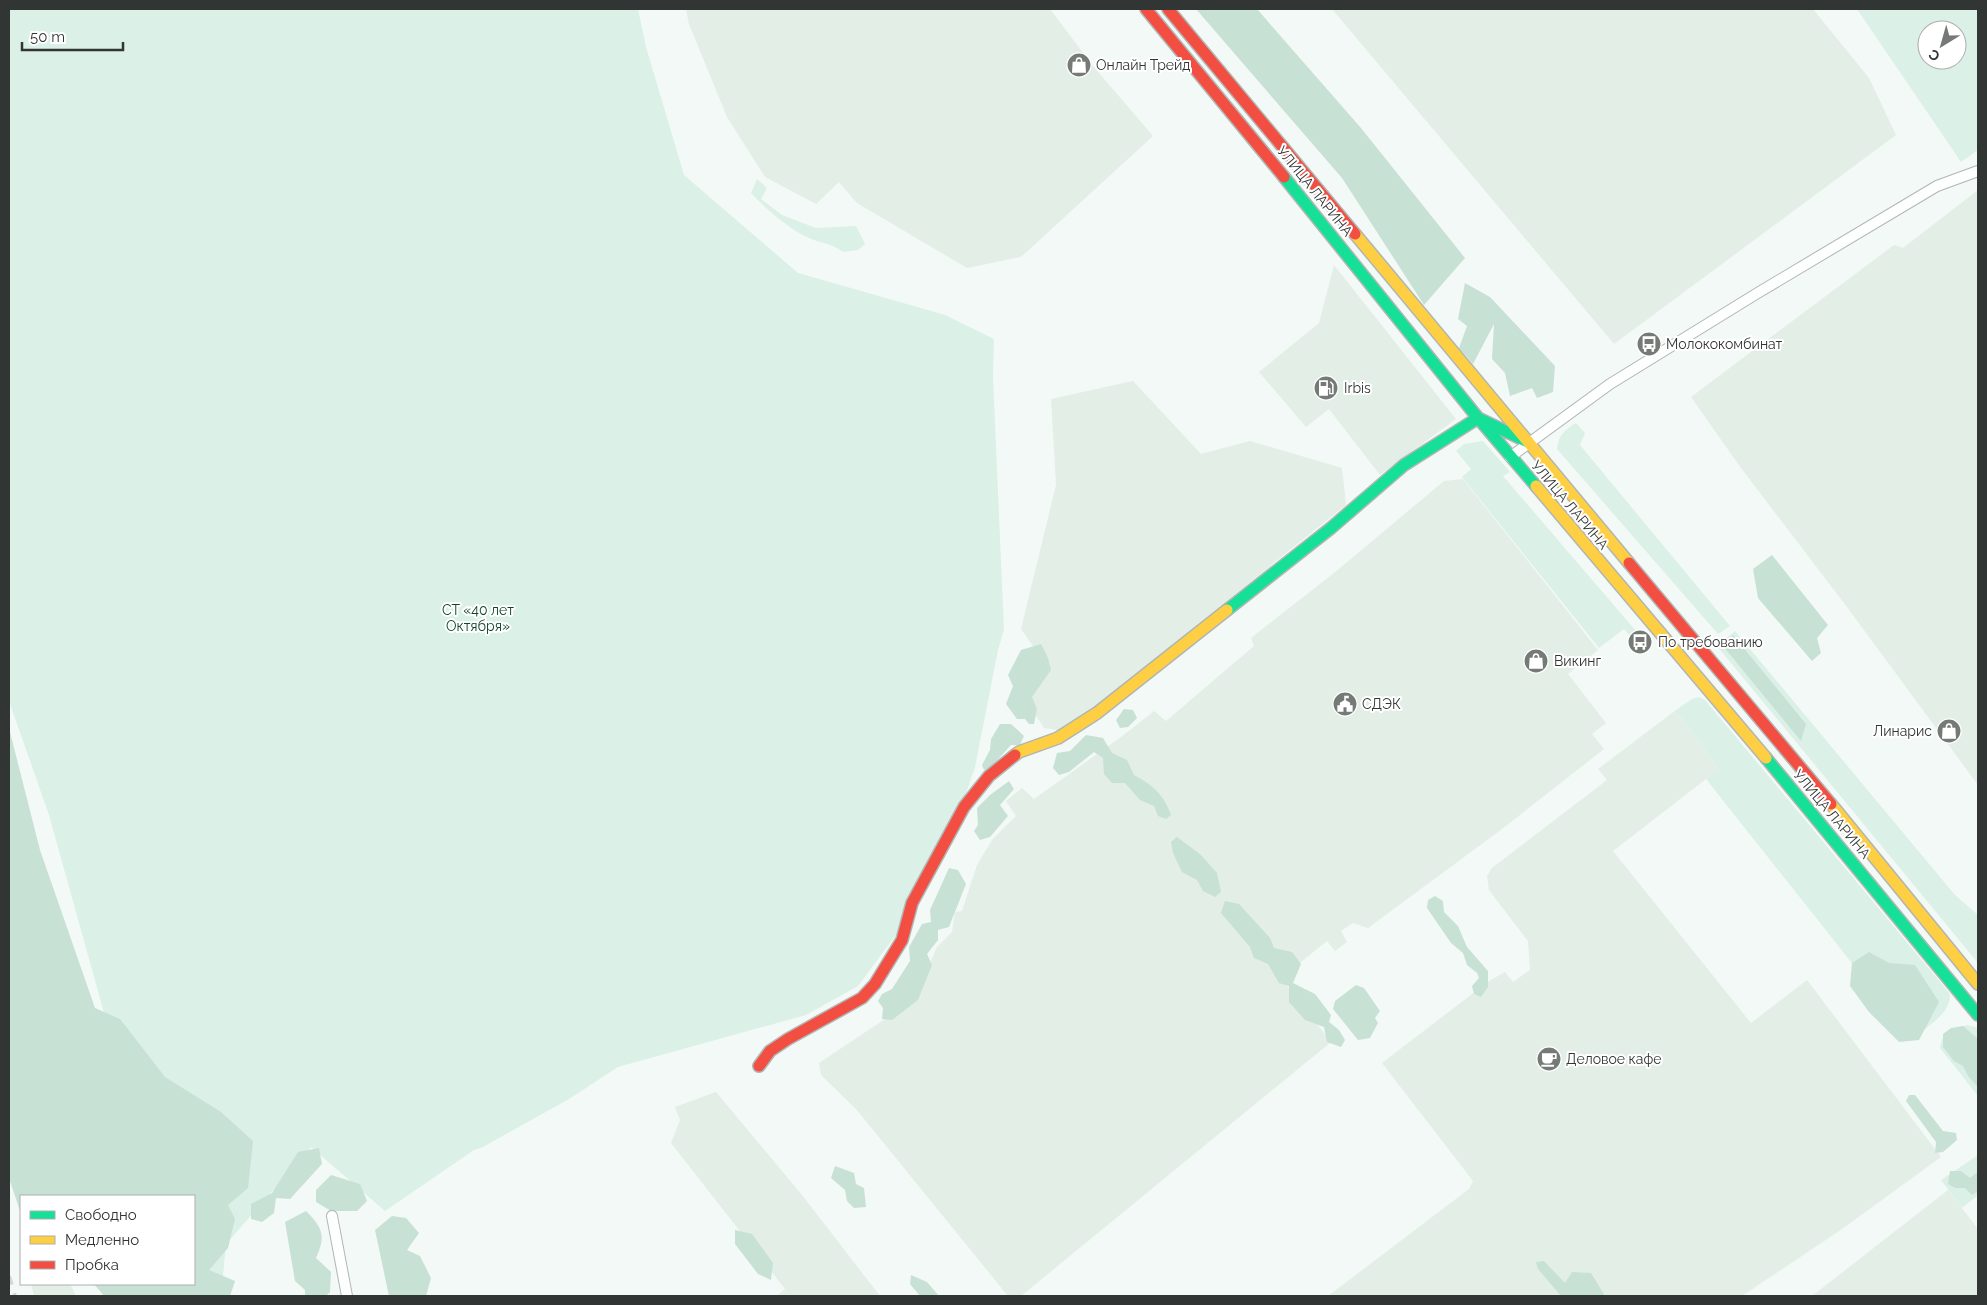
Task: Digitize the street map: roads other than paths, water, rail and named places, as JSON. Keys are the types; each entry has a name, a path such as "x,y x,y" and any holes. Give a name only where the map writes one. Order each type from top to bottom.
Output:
{"main road":[{"name":"УЛИЦА ЛАРИНА","path":"1146,9 1351,258 1510,457 1826,829 1978,1015"},
{"name":"УЛИЦА ЛАРИНА","path":"1168,9 1848,824 1978,984"},
{"path":"759,1066 770,1051 862,998 875,984 902,940 912,903 964,807 994,772 1019,752 1058,738 1097,713 1331,528 1404,465 1478,418 1528,442"}],"street":[{"path":"1510,457 1528,442 1610,384 1756,294 1937,186 1978,171"},
{"path":"332,1216 347,1296"}],"railway":[{"path":"9,1276 15,1296"}],"place":[{"name":"Онлайн Трейд","path":"1079,65"},
{"name":"Молококомбинат","path":"1649,344"},
{"name":"Irbis","path":"1326,388"},
{"name":"По требованию","path":"1640,642"},
{"name":"Викинг","path":"1536,661"},
{"name":"СДЭК","path":"1345,704"},
{"name":"Линарис","path":"1949,731"},
{"name":"Деловое кафе","path":"1549,1059"}],"park label":[{"name":"СТ «40 лет Октября»","path":"478,618"}]}
